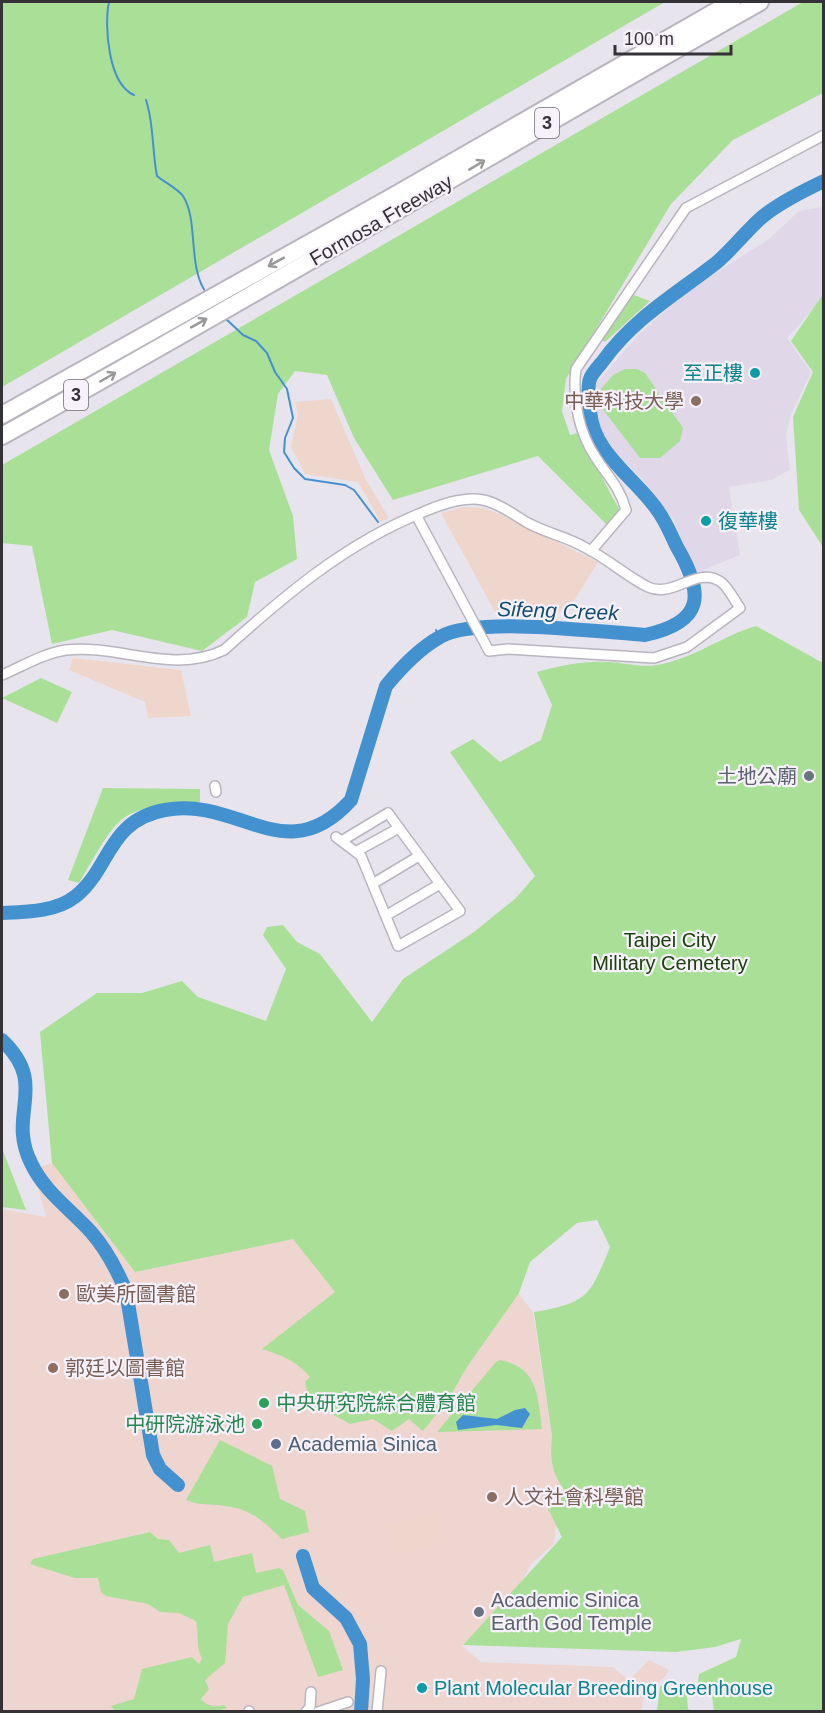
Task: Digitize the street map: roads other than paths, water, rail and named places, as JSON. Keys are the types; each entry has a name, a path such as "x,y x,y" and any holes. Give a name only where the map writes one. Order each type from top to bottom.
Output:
{"highway":[{"name":"Formosa Freeway","path":"2,436 148,352 331,240 732,2"},
{"name":"Formosa Freeway","path":"2,416 138,338 331,240 760,2"},
{"path":"2,406 92,364"}],"street":[{"path":"591,551 626,510 614,481 595,458 578,414 574,401 576,369 686,208 824,135"},
{"path":"2,675 67,650 170,661 207,658 224,650 330,561 376,532 416,515 463,500 483,500 591,551 654,589 670,589 700,578 712,578 723,583 740,608 687,647 654,658 508,649 489,651 416,515"},
{"path":"388,813 399,828 460,911 398,946 374,882 357,851 340,838 388,813"},
{"path":"357,851 399,828"},
{"path":"374,882 419,856"},
{"path":"387,915 440,884"},
{"path":"377,1712 381,1671"},
{"path":"306,1712 310,1707 311,1692"},
{"path":"318,1712 348,1702"}],"water":[{"path":"525,1408 530,1414 522,1428 496,1425 458,1430 456,1422 463,1415 497,1419"}],"waterway":[{"path":"109,2 107,25 113,67 125,89 134,95"},
{"path":"146,100 157,176 181,193 188,206 197,271 207,294"},
{"name":"Sifeng Creek","path":"2,913 50,908 76,896 96,873 121,834 146,815 165,810 192,809 283,831 305,830 327,821 351,800 386,686 411,659 440,637 457,631 481,627 509,626 645,635 665,629 689,614 694,604 695,592 686,564 661,515 607,453 599,440 590,411 588,391 590,379 628,332 716,263 761,218 800,193 824,181"},
{"path":"225,318 243,335 256,341 267,353 275,372 287,389 293,418 285,438 284,452 294,468 305,479 345,485 354,490 378,522"},
{"path":"436,630 440,637"},
{"name":"Sifeng Creek","path":"2,1040 16,1056 23,1072 26,1086 23,1129 31,1163 50,1191 96,1239 111,1260 126,1291 153,1455 160,1469 178,1485"},
{"name":"Sifeng Creek","path":"303,1556 313,1588 346,1618 360,1644 363,1679 361,1712"}],"place":[{"name":"至正樓","path":"755,373"},
{"name":"中華科技大學","path":"696,401"},
{"name":"復華樓","path":"706,521"},
{"name":"土地公廟","path":"809,776"},
{"name":"歐美所圖書館","path":"64,1294"},
{"name":"郭廷以圖書館","path":"53,1368"},
{"name":"中央研究院綜合體育館","path":"264,1403"},
{"name":"中研院游泳池","path":"257,1424"},
{"name":"Academia Sinica","path":"276,1444"},
{"name":"人文社會科學館","path":"492,1497"},
{"name":"Academic Sinica Earth God Temple","path":"479,1612"},
{"name":"Plant Molecular Breeding Greenhouse","path":"422,1688"}],"park label":[{"name":"Taipei City Military Cemetery","path":"670,952"}]}
